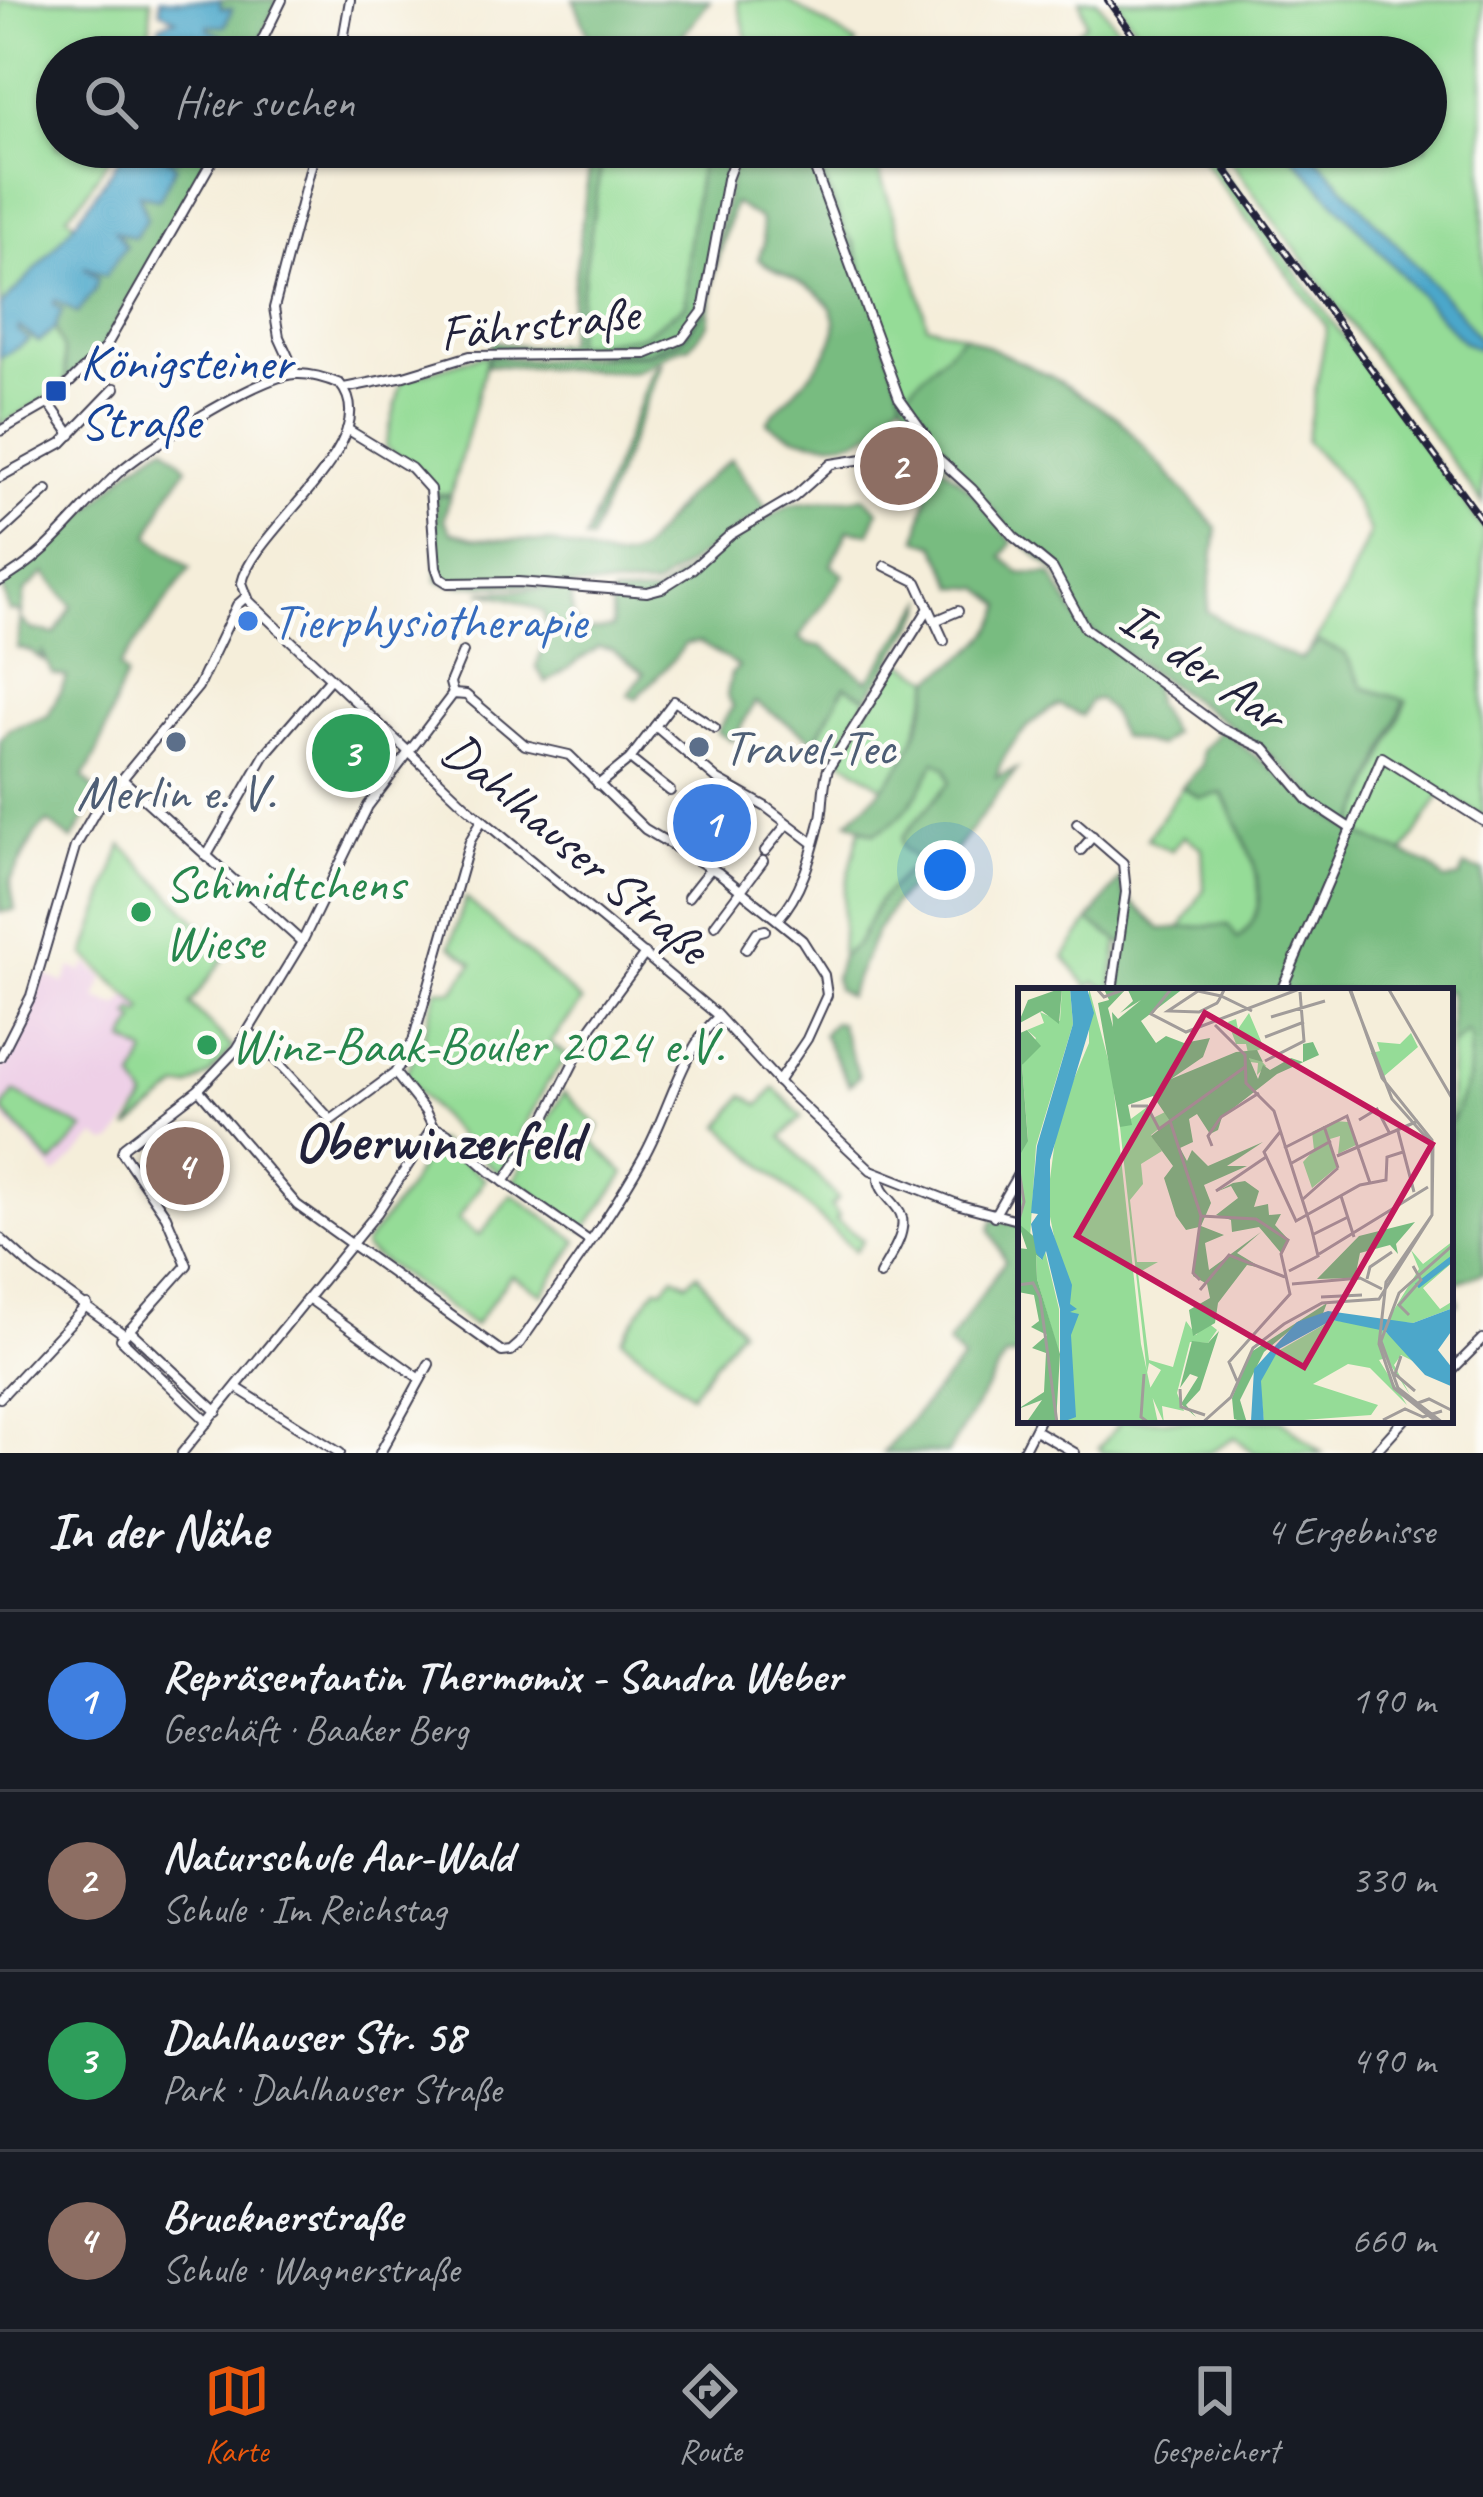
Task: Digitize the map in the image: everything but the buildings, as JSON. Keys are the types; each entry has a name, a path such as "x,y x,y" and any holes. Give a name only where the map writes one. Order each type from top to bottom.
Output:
{"street":[{"path":"264,36 282,0"},
{"path":"344,36 350,0"},
{"path":"0,431 49,403 106,348 208,168"},
{"path":"296,374 276,327 274,301 310,168"},
{"name":"Fährstraße","path":"344,388 470,356 646,354 682,339 703,311 731,168"},
{"path":"347,429 411,467 430,488 436,567 448,584 506,581 646,592 673,582 730,535 794,497 831,464 928,449 926,436 899,398 815,168"},
{"path":"0,581 48,546 143,453 272,380 296,374 324,378 344,388 350,408 347,429 330,463 251,561 242,583 246,597 237,605 198,687 95,812 75,848 36,982 0,1057"},
{"path":"0,477 71,435 115,388"},
{"path":"49,403 71,435"},
{"name":"In der Aar","path":"928,449 1057,574 1085,628 1221,728 1265,749 1309,801 1351,828"},
{"path":"0,533 47,490"},
{"path":"778,919 802,881 823,812 820,799 828,770 927,610 917,582 884,566"},
{"name":"Dahlhauser Straße","path":"246,597 482,820 718,1017 778,1082 878,1174 1018,1220"},
{"path":"927,610 944,641"},
{"path":"914,630 958,611"},
{"path":"453,694 450,683 463,652"},
{"path":"206,857 263,757 330,679"},
{"path":"208,1422 121,1340 187,1265 166,1216 122,1152 223,1067 302,942 364,812 453,694"},
{"path":"453,694 466,695 525,745 569,754 645,829 742,889 812,954 827,992 807,1039 778,1082"},
{"path":"598,785 630,759 674,701 715,728"},
{"path":"655,726 715,778 766,807 812,842"},
{"path":"1282,988 1382,757 1483,820"},
{"path":"630,759 670,791"},
{"path":"122,778 302,942"},
{"path":"688,897 752,802"},
{"path":"249,1031 332,1120 394,1073 415,1035 473,832 482,820"},
{"path":"1077,823 1120,857 1126,876 1112,988"},
{"path":"715,925 787,824"},
{"path":"1081,850 1093,836"},
{"path":"746,949 757,932 764,930"},
{"path":"504,1182 541,1127 592,1026 645,954"},
{"path":"198,1090 283,1191 495,1349 511,1351 634,1174 691,1055 718,1017"},
{"path":"394,1073 433,1127 589,1241"},
{"path":"182,1453 352,1245 408,1171 433,1127"},
{"path":"878,1174 880,1190 903,1221 880,1275"},
{"path":"998,1217 1018,1175"},
{"path":"0,1238 34,1269 127,1333 217,1412"},
{"path":"308,1298 419,1378"},
{"path":"0,1398 88,1305"},
{"path":"1453,1369 1483,1339"},
{"path":"380,1453 429,1364"},
{"path":"237,1388 340,1453"},
{"path":"1375,1453 1400,1423"},
{"path":"1022,1453 1037,1425 1075,1453"}],"shaded area":[{"path":"87,963 104,978 96,999 118,1006 128,996 143,1009 125,1040 147,1052 146,1098 114,1141 107,1143 96,1136 56,1175 0,1113 0,1070 43,974 64,983 71,967 83,972"}],"green space":[{"path":"0,0 151,0 150,36 36,36 36,168 103,168 67,215 75,224 39,269 0,306"},
{"path":"220,0 278,0 262,36 222,36 209,30 221,8"},
{"path":"574,0 710,0 682,36 589,36"},
{"path":"737,0 787,0 845,36 746,36"},
{"path":"1080,0 1097,0 1124,36 1073,36 1086,23"},
{"path":"1115,0 1483,0 1483,504 1235,168 1447,168 1447,36 1141,36"},
{"path":"152,168 204,168 100,351 66,380 64,350 55,328 62,310 54,305 55,299 76,313 83,267 116,231 135,237 147,219 139,193"},
{"path":"589,168 601,168 573,345 641,336 686,305 700,168 726,168 702,311 682,338 645,353 489,354 493,341 527,347 566,343"},
{"path":"601,168 700,168 686,306 642,336 573,346"},
{"path":"732,168 820,168 845,232 854,243 902,396 964,335 1052,377 1118,418 1217,528 1207,611 1239,632 1300,660 1319,642 1345,654 1364,688 1405,700 1353,831 1429,865 1445,880 1460,877 1465,866 1483,871 1483,1273 1453,1284 1453,1118 1468,1081 1471,1037 1466,1032 1453,1044 1453,988 1116,988 1123,944 1089,921 1122,876 1123,894 1161,929 1228,925 1238,939 1258,906 1255,869 1223,793 1200,798 1182,787 1202,765 1202,750 1221,729 1349,829 1261,747 1086,627 1058,572 1018,540 972,484 937,453 902,398 877,428 852,440 806,439 767,422 821,361 835,326 831,308 816,292 758,259 764,243 761,220 734,203 714,275 708,324 690,346 631,372 486,365 489,357 647,355 683,340 705,311"},
{"path":"820,168 878,168 927,325 964,335 902,398 854,243 845,232"},
{"path":"1209,168 1220,168 1483,528 1483,817 1442,792 1403,854 1352,831 1407,701 1364,688 1345,654 1319,642 1304,659 1343,595 1370,532 1344,481 1306,441 1327,327"},
{"path":"19,326 38,342 55,328 64,350 66,380 47,398 0,425 0,358 28,341"},
{"path":"488,356 451,494 435,494 422,472 385,447 402,380"},
{"path":"663,361 590,541 585,540 653,370"},
{"path":"165,445 187,467 149,536 190,568 119,667 126,676 97,754 83,777 100,795 72,840 48,822 36,833 10,881 15,910 0,912 0,740 9,729 48,716 67,677 53,674 42,650 43,661 17,648 21,616 9,611 1,582 52,547 131,468","holes":["45,573 72,606 55,634 31,629 21,619 25,591"]},
{"path":"917,452 927,452 972,491 1012,542 1002,557 1020,573 1051,574 1083,629 1152,678 1155,704 1172,733 1158,746 1120,736 1111,712 1098,699 1090,701 1082,716 1059,705 1029,725 1012,745 996,777 1017,769 956,850 919,877 894,904 848,996 837,989 841,957 858,943 879,901 917,860 902,847 902,837 950,782 946,768 935,761 911,803 885,828 874,833 848,821 904,759 932,679 984,639 1003,605 981,588 956,587 935,545 917,539 929,488 910,467"},
{"path":"731,459 767,509 655,587 437,581 435,495 450,495 444,519 451,532 473,538 550,542 613,559 641,551 687,495"},
{"path":"864,497 878,510 870,533 848,530 831,565 844,575 799,638 821,646 868,681 925,601 925,608 867,698 845,686 815,741 755,702 733,741 717,732 733,706 727,696 731,674 739,667 699,642 685,644 636,699 628,695 644,673 612,650 599,647 546,683 536,666 548,635 543,612 481,592 570,588 573,616 581,632 612,628 612,595 656,594 789,505"},
{"path":"898,660 932,679 912,746 885,789 838,757"},
{"path":"845,685 867,698 834,754 815,741"},
{"path":"935,760 946,768 951,782 903,837 902,846 918,859 879,901 858,943 841,957 844,894 860,829 874,833 894,817 917,792"},
{"path":"1182,787 1200,798 1222,793 1255,868 1258,906 1238,939 1228,926 1179,930 1204,889 1202,848 1184,836 1171,851 1147,839"},
{"path":"122,845 228,953 190,1004 233,1048 209,1075 178,1088 128,1129 146,1099 134,1080 146,1053 125,1041 136,1020 130,1016 143,1009 85,955"},
{"path":"466,898 582,1002 550,1043 568,1056 547,1083 520,1135 524,1144 499,1174 404,1076 421,1043 437,989 453,991 473,963 450,946"},
{"path":"1089,921 1118,941 1111,988 1095,982 1088,987 1064,957"},
{"path":"833,1022 840,1023 859,1076 849,1085 823,1034"},
{"path":"1467,1032 1472,1037 1469,1081 1453,1118 1453,1044"},
{"path":"775,1088 802,1117 782,1137 838,1199 831,1206 839,1216 836,1220 863,1240 855,1251 721,1126 744,1095 759,1105"},
{"path":"14,1092 84,1129 52,1164 2,1110"},
{"path":"564,1092 599,1126 592,1141 625,1174 584,1231 514,1180"},
{"path":"438,1141 485,1179 458,1219 479,1236 512,1194 578,1241 542,1294 511,1275 474,1326 364,1245 407,1190 432,1142"},
{"path":"993,1220 1018,1224 1018,1317 1014,1324 1018,1327 1018,1355 1005,1357 948,1453 883,1453 963,1359 948,1344 1005,1261 990,1230"},
{"path":"697,1274 740,1329 691,1394 622,1339 656,1287 663,1288 674,1276 687,1283"},
{"path":"1120,1423 1285,1423 1322,1453 1254,1453 1235,1437 1208,1453 1103,1453 1099,1448"}],"water":[{"path":"160,0 220,0 221,8 232,9 225,26 208,26 223,36 159,36 160,25 176,19 160,11"},
{"path":"112,168 175,168 159,200 139,194 147,219 134,238 116,231 126,246 105,276 84,267 98,279 77,313 55,300 54,305 62,310 55,328 39,342 19,327 29,340 0,358 0,306 36,269"},
{"path":"1303,168 1326,168 1481,342 1478,349 1463,342"}],"railway":[{"path":"1108,0 1134,36"},
{"path":"1224,168 1483,522"}],"place":[{"name":"Königsteiner Straße","path":"56,391"},
{"name":"Naturschule Aar-Wald","path":"899,466"},
{"name":"Tierphysiotherapie","path":"248,621"},
{"name":"Merlin e. V.","path":"176,742"},
{"name":"Travel-Tec","path":"699,747"},
{"name":"Dahlhauser Str. 58","path":"351,753"},
{"name":"Repräsentantin Thermomix - Sandra Weber","path":"712,823"},
{"name":"Schmidtchens Wiese","path":"141,912"},
{"name":"Winz-Baak-Bouler 2024 e.V.","path":"207,1045"},
{"name":"Brucknerstraße","path":"185,1166"}],"district":[{"name":"Oberwinzerfeld","path":"438,1141"}]}
